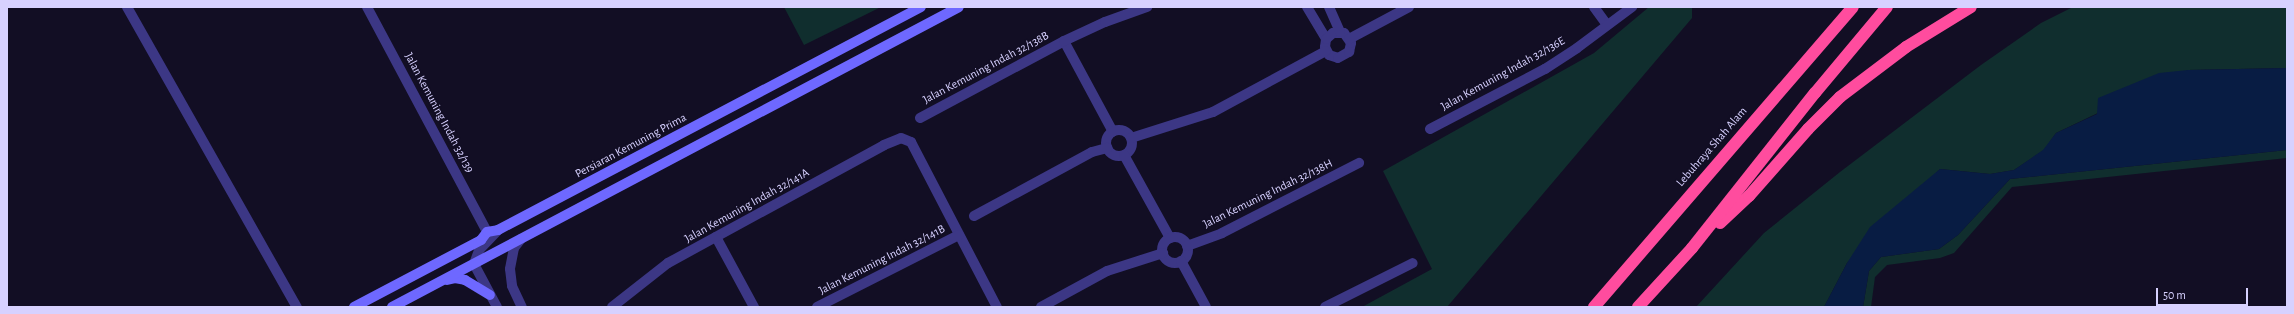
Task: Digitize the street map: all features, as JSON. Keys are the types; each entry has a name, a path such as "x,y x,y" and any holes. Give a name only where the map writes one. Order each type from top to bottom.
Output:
{"highway":[{"name":"Lebuhraya Shah Alam","path":"1594,307 1853,7"},
{"path":"1638,307 1692,248 1815,93 1887,7"},
{"path":"1692,248 1749,196 1808,129 1840,97 1906,47 1971,7"}],"street":[{"path":"127,7 297,307"},
{"name":"Jalan Kemuning Indah 32/139","path":"367,7 487,232"},
{"name":"Persiaran Kemuning Prima","path":"487,232 498,230 921,7"},
{"path":"392,307 959,7"},
{"name":"Jalan Kemuning Indah 32/138B","path":"920,118 1064,41 1104,22 1147,7"},
{"path":"1307,7 1326,39 1326,51 1333,57 1346,55 1351,47 1349,38 1340,32 1329,7"},
{"path":"1349,38 1409,7"},
{"path":"1594,7 1607,25"},
{"name":"Jalan Kemuning Indah 32/136E","path":"1430,130 1545,69 1632,7"},
{"path":"1326,39 1333,33 1340,32"},
{"path":"1064,41 1113,132"},
{"path":"1131,138 1213,112 1326,51"},
{"path":"1122,131 1131,138 1132,146 1124,155 1116,156 1107,148 1106,140 1113,132 1122,131"},
{"name":"Jalan Kemuning Indah 32/141A","path":"612,307 668,264 884,145 901,138 911,142 959,235"},
{"path":"974,216 1092,152 1107,148"},
{"path":"1124,155 1170,238"},
{"name":"Jalan Kemuning Indah 32/138H","path":"1187,246 1222,233 1359,163"},
{"path":"497,307 474,264 479,250 498,230"},
{"path":"522,307 512,286 511,263 514,248 519,240 538,230"},
{"path":"354,307 481,240 487,232"},
{"path":"959,235 997,307"},
{"name":"Jalan Kemuning Indah 32/141B","path":"817,307 959,235"},
{"path":"716,237 754,307"},
{"path":"1170,238 1180,238 1187,246 1186,256 1181,261 1170,261 1163,253 1163,245 1170,238"},
{"path":"1041,307 1107,271 1163,253"},
{"path":"1181,261 1206,307"},
{"path":"1325,307 1413,264"},
{"path":"435,284 454,278 465,280 490,295"}],"green space":[{"path":"784,7 881,7 804,45"},
{"path":"1649,7 1692,7 1692,18 1447,307 1362,307 1432,269 1383,171 1594,53"},
{"path":"2073,7 2287,7 2287,68 2188,70 2056,133 2044,150 2014,170 1990,174 1940,169 1847,263 1824,307 1696,307 1764,233 1840,172 1981,65 2041,23"},
{"path":"2287,150 2287,158 2012,187 1954,253 1940,258 1887,265 1875,277 1871,307 1863,307 1869,271 1881,257 1939,249 1958,235 2010,179"}],"water":[{"path":"2287,68 2287,150 2010,179 1958,235 1939,249 1881,257 1869,271 1863,307 1824,307 1847,263 1870,227 1940,169 1990,174 2014,170 2043,150 2056,133 2097,114 2098,98 2159,73 2188,70"}]}
